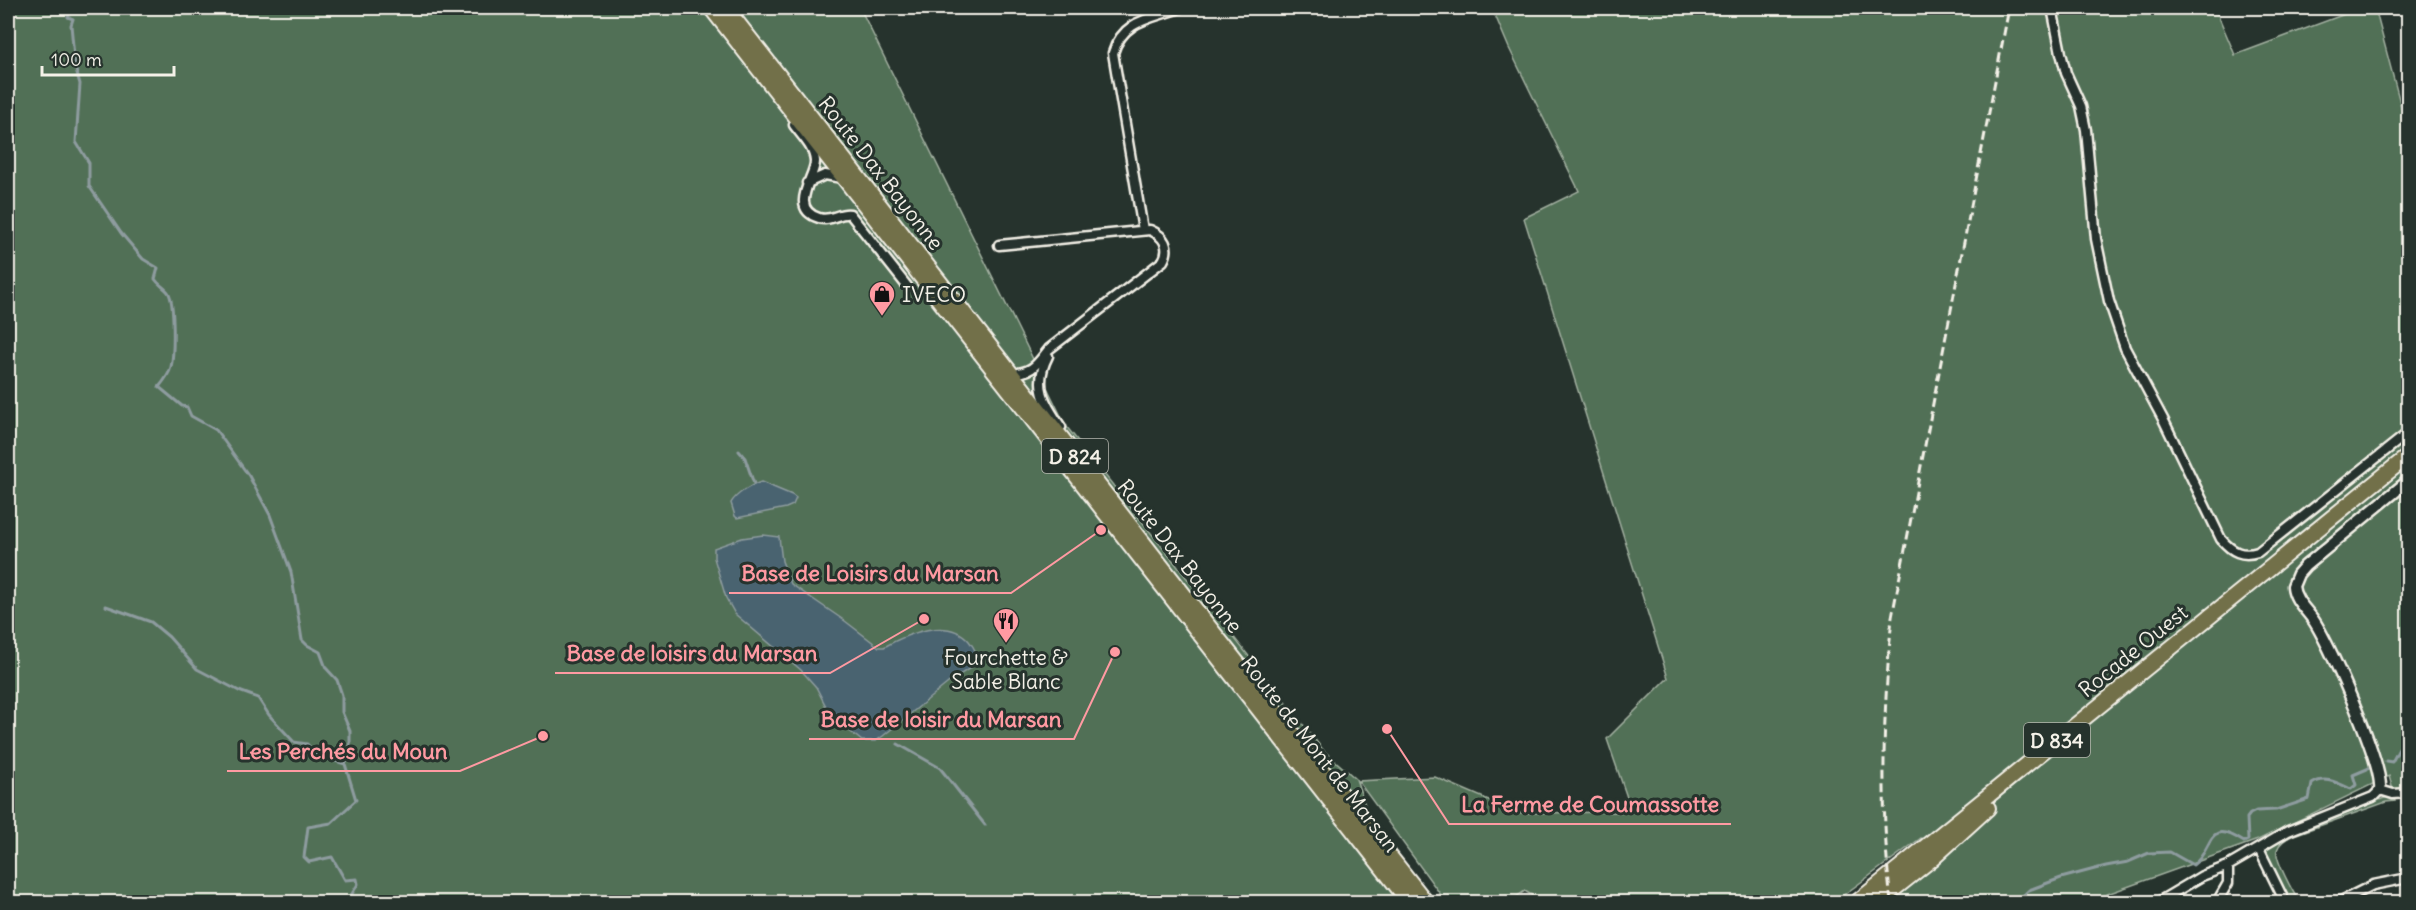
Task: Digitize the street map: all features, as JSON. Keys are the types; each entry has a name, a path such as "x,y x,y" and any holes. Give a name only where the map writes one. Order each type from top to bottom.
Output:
{"main road":[{"name":"Route de Mont de Marsan","path":"711,8 1409,903"},
{"name":"Route Dax Bayonne","path":"726,8 1426,903"},
{"name":"Rocade Ouest","path":"1857,903 2409,456"},
{"path":"1878,903 1932,859 2026,775 2208,628 2258,577"}],"street":[{"path":"1143,230 1113,53 1116,41 1127,27 1180,8"},
{"path":"2052,8 2066,73 2083,114 2096,239 2112,310 2124,348 2174,440 2218,535 2225,544 2243,556 2259,552 2409,433"},
{"path":"749,57 765,86 814,155 815,168 807,184 804,200 810,213 826,220 843,213 850,214 907,286"},
{"path":"807,184 825,175 844,178"},
{"path":"999,245 1143,230 1154,231 1165,243 1166,254 1163,261 1049,349 1032,369 1011,374"},
{"path":"1060,342 1044,364 1041,386 1043,399 1115,507"},
{"path":"2360,494 2378,486 2409,464"},
{"path":"2158,903 2202,876 2228,866 2296,828 2373,797 2380,790 2380,773 2340,675 2318,629 2298,601 2292,586 2305,566 2409,481"},
{"path":"2380,790 2393,794 2409,794"},
{"path":"2259,849 2285,903"},
{"path":"2217,903 2228,883 2228,866"},
{"path":"2338,903 2373,885 2409,878"}],"green space":[{"path":"8,8 860,8 1066,426 1324,751 1356,779 1398,902 8,902"},
{"path":"1492,8 2215,8 2235,55 2361,8 2375,8 2408,133 2408,787 2393,790 2389,776 2258,840 2085,902 1892,902 1938,861 1921,838 1834,902 1542,902 1525,891 1509,902 1446,902 1358,781 1435,777 1519,813 1632,812 1607,739 1668,678 1524,218 1579,191 1509,48"},
{"path":"2387,797 2394,798 2395,801 2386,802 2294,835 2281,843 2277,850 2278,861 2300,902 2290,902 2265,853 2266,849 2283,837"}],"water":[{"path":"761,482 792,495 796,498 793,505 737,518 731,503 744,490"},
{"path":"763,535 779,537 782,561 791,584 879,647 884,647 915,633 939,628 960,634 969,641 973,646 978,663 953,679 876,741 862,741 831,716 816,687 801,670 735,614 726,598 714,558 714,548 742,538"}],"waterway":[{"path":"70,8 68,17 73,19 71,25 75,67 80,84 76,142 89,163 89,186 121,233 143,259 158,268 155,279 170,297 173,328 172,361 169,373 159,387 182,406 187,407 191,416 216,430 249,476 270,515 291,572 302,640 320,652 326,668 337,680 342,695 342,712 350,731 350,757 345,764 356,800 331,823 308,827 304,857 309,862 332,857 345,880 357,879 358,884 347,902"},
{"path":"739,451 745,458 754,484"},
{"path":"106,606 151,622 169,637 197,669 239,691 258,698 269,715 294,742 307,744 316,755 345,764"},
{"path":"2386,761 2392,762 2400,747 2408,743"},
{"path":"898,744 940,768 985,825"},
{"path":"2016,902 2029,890 2061,878 2128,862 2149,853 2170,852 2193,865 2200,859 2216,834 2231,835 2244,842 2248,840 2247,818 2250,814 2256,811 2276,810 2309,799 2312,784 2317,781 2332,781 2351,789 2356,785 2353,775 2374,766"}],"railway":[{"path":"1891,902 1885,831 1884,760 1886,688 1892,617 2009,8"}],"place":[{"name":"IVECO","path":"882,317"},
{"name":"Base de Loisirs du Marsan","path":"1101,530"},
{"name":"Base de loisirs du Marsan","path":"924,619"},
{"name":"Fourchette & Sable Blanc","path":"1006,644"},
{"name":"Base de loisir du Marsan","path":"1115,652"},
{"name":"La Ferme de Coumassotte","path":"1387,729"},
{"name":"Les Perchés du Moun","path":"543,736"}]}
